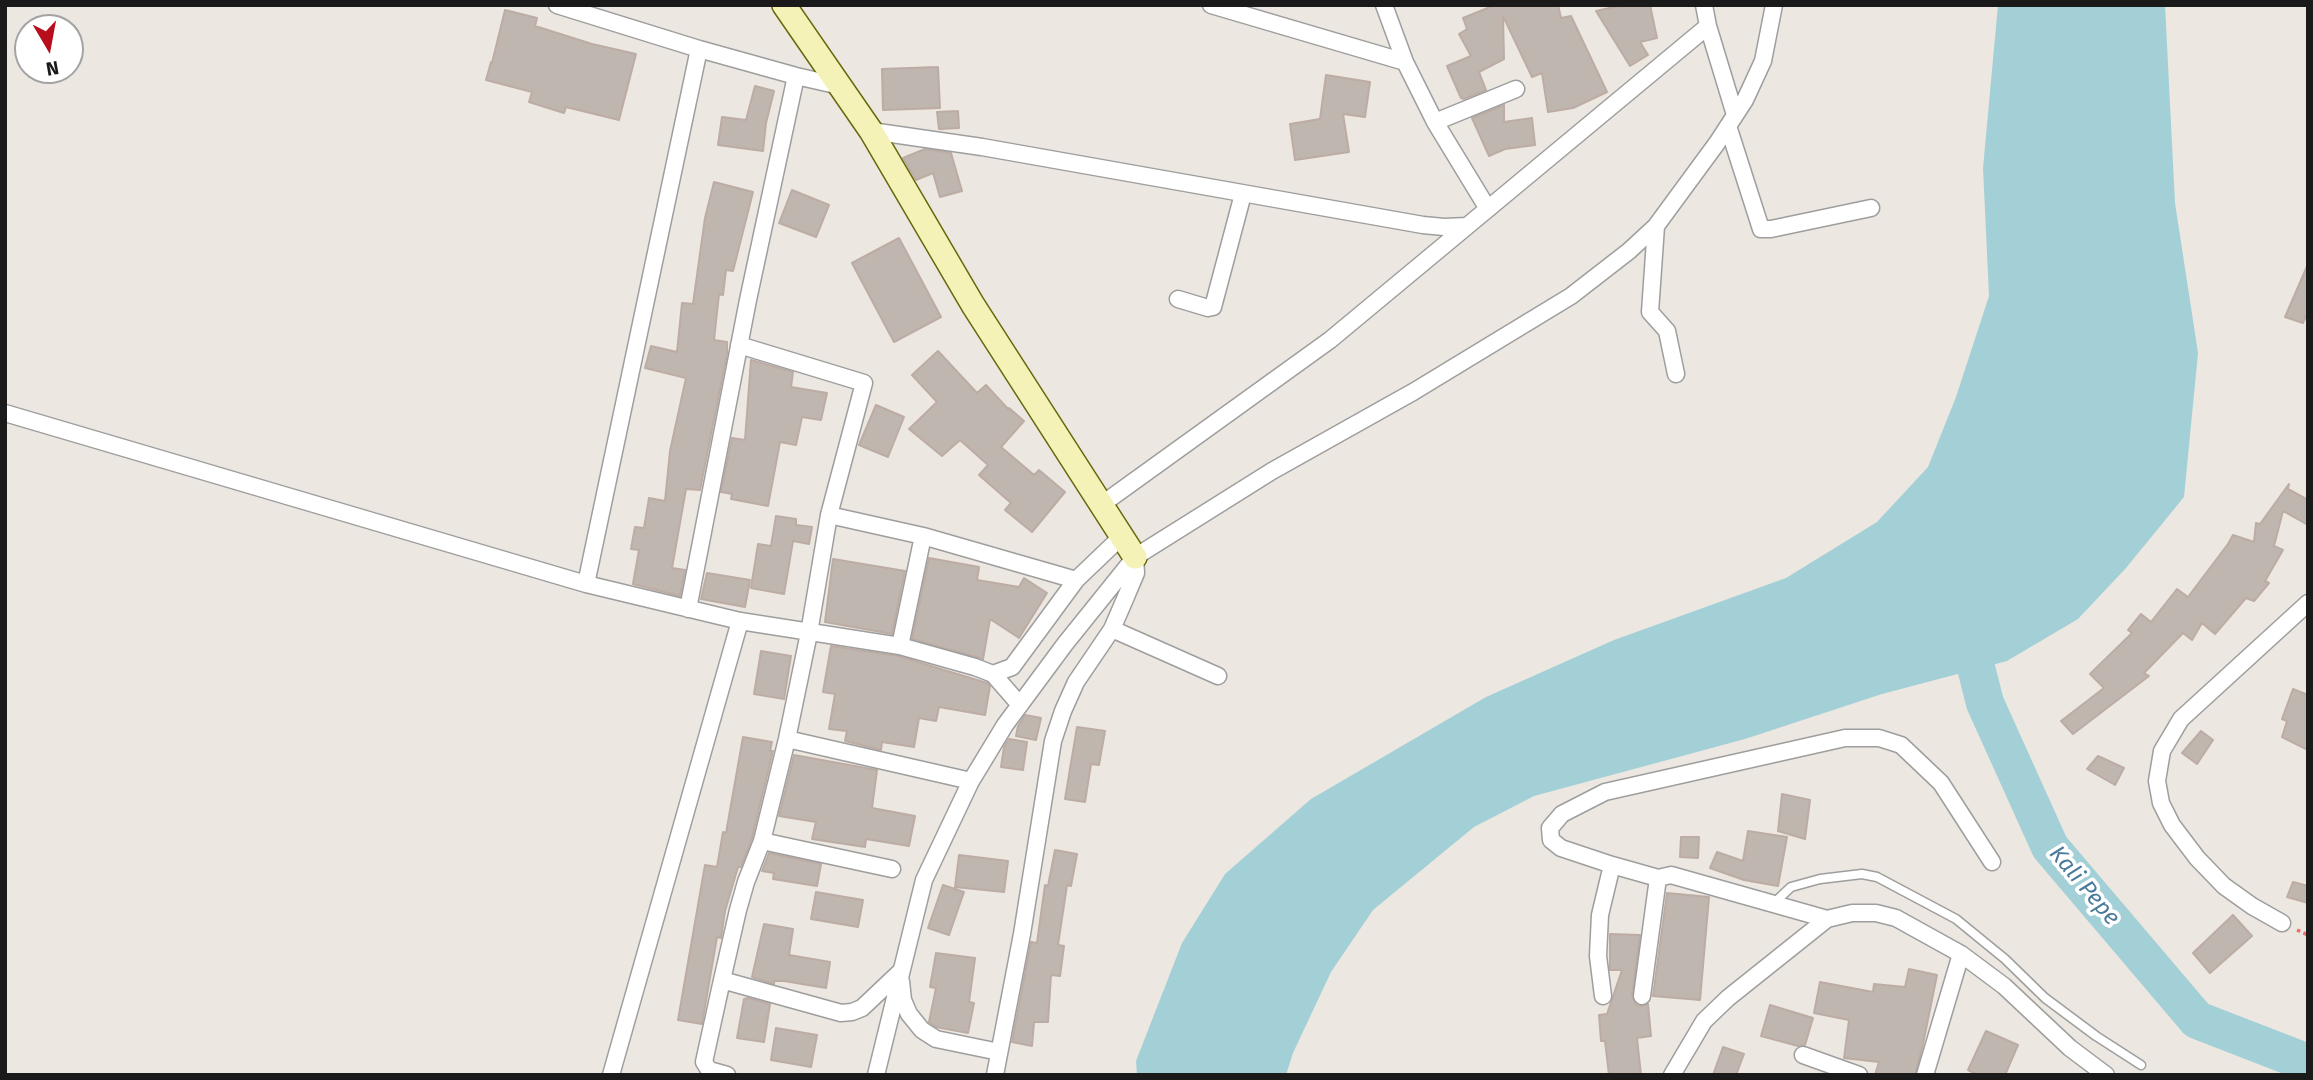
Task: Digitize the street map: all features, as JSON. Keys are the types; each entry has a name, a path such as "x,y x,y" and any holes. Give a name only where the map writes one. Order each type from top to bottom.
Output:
{"street":[{"path":"556,5 699,49 840,86"},
{"path":"784,5 871,131 973,305 1135,557 1136,573 1112,629 1076,682 1053,741 1023,934 995,1075"},
{"path":"1210,5 1405,62"},
{"path":"1384,5 1405,62 1435,122 1488,209"},
{"path":"1704,5 1761,229 1871,208"},
{"path":"873,1072 923,880 971,781 1020,705 1135,557 1272,471 1413,392 1571,296 1629,251 1656,226 1732,121 1763,61 1774,5"},
{"path":"1101,505 1330,340 1708,26"},
{"path":"586,584 699,49"},
{"path":"688,609 739,345 796,76"},
{"path":"1435,122 1516,89"},
{"path":"871,131 982,146 1423,225 1467,226"},
{"path":"1178,299 1213,307 1243,194"},
{"path":"1656,226 1650,313 1667,331 1676,374"},
{"path":"727,1075 709,1070 704,1062 738,910 762,841 788,739 829,515 864,383 739,345"},
{"path":"5,413 586,584 740,621 900,646 981,669 993,674 1020,705"},
{"path":"829,515 923,536 1076,580"},
{"path":"900,646 923,536"},
{"path":"993,674 1012,667 1076,580 1121,537"},
{"path":"2282,923 2224,886 2197,858 2172,825 2161,803 2157,781 2162,751 2181,719 2308,603"},
{"path":"611,1075 740,621"},
{"path":"1112,629 1218,676"},
{"path":"1827,919 1671,875 1658,878 1612,866 1561,848 1551,840 1550,828 1562,814 1605,792 1844,738 1879,738 1901,744 1941,783 1992,862"},
{"path":"788,739 971,781"},
{"path":"762,841 892,869"},
{"path":"1603,996 1598,956 1600,915 1612,866"},
{"path":"1642,996 1658,878"},
{"path":"1672,1075 1704,1021 1728,999 1827,919 1852,913 1896,918 1961,954 2004,986 2070,1048 2106,1075"},
{"path":"1925,1075 1961,954"},
{"path":"900,972 903,1000 909,1014 922,1030 936,1039 999,1052"},
{"path":"722,980 841,1013 862,1008 900,972"},
{"path":"1803,1055 1859,1075"}],"lane":[{"path":"1773,904 1791,887 1820,879 1862,874 1877,877 1956,919 2005,958 2045,998 2141,1065"}],"water":[{"path":"1998,5 2165,5 2175,203 2198,353 2184,497 2126,568 2078,619 2007,661 1882,694 1745,739 1534,796 1474,827 1373,910 1331,972 1293,1053 1286,1075 1137,1075 1136,1061 1182,943 1225,874 1311,799 1486,697 1614,640 1786,578 1877,522 1928,467 1956,397 1989,296 1983,168"}],"building":[{"path":"1495,5 1558,5 1561,18 1571,16 1607,92 1573,108 1548,112 1542,73 1532,77 1503,16 1504,59 1479,72 1486,90 1461,98 1447,66 1471,56 1459,34 1467,29 1463,18"},
{"path":"1623,5 1650,5 1657,38 1640,42 1648,55 1630,66 1596,11"},
{"path":"505,10 537,18 535,26 592,44 636,54 619,120 566,107 564,113 529,102 532,92 486,80"},
{"path":"938,67 940,108 883,110 882,69"},
{"path":"1326,75 1370,82 1365,117 1343,114 1349,152 1295,160 1290,124 1320,119"},
{"path":"755,86 774,91 763,151 718,145 722,117 746,120"},
{"path":"1504,105 1504,122 1532,118 1535,145 1505,149 1489,156 1472,118"},
{"path":"958,111 959,128 939,129 937,112"},
{"path":"925,149 951,153 962,191 940,197 933,173 916,180 903,158"},
{"path":"714,182 753,192 733,271 726,270 723,295 719,294 714,340 727,342 727,354 700,490 686,489 672,568 685,570 680,596 633,584 639,550 631,549 635,527 644,528 649,498 665,501 670,451 686,378 645,368 651,346 677,352 682,303 693,304 705,218"},
{"path":"792,190 829,205 816,237 779,223"},
{"path":"899,238 941,317 894,342 852,263"},
{"path":"2308,264 2308,311 2303,323 2285,317"},
{"path":"938,351 977,393 986,385 1008,409 1024,421 1001,447 1034,475 1039,470 1065,492 1032,532 1005,510 1011,503 979,475 988,465 960,440 942,456 909,429 937,402 912,375"},
{"path":"751,360 793,372 791,387 827,393 821,420 802,417 796,445 780,442 768,506 731,499 732,494 721,492 732,438 745,440"},
{"path":"876,405 904,417 888,457 859,445"},
{"path":"2289,484 2288,489 2308,500 2308,525 2283,511 2274,546 2283,550 2265,581 2269,583 2254,601 2246,598 2215,634 2202,623 2192,640 2183,633 2144,673 2149,676 2073,734 2061,721 2104,688 2090,674 2132,633 2128,630 2141,614 2151,622 2177,589 2188,597 2233,535 2254,542 2256,523 2260,524"},
{"path":"776,516 796,519 796,525 812,527 809,544 793,541 784,594 751,588 758,544 771,546"},
{"path":"929,558 979,567 977,580 1019,587 1024,578 1047,593 1019,638 990,619 983,659 912,639"},
{"path":"833,559 905,571 892,634 825,622"},
{"path":"707,573 750,580 745,607 701,599"},
{"path":"831,646 898,656 987,683 990,686 985,715 939,707 936,721 919,718 914,747 882,742 881,750 845,741 847,731 829,729 835,694 823,692"},
{"path":"761,651 791,656 784,699 754,694"},
{"path":"2293,689 2308,695 2308,750 2282,737 2287,721 2282,719"},
{"path":"1025,715 1041,718 1036,740 1016,736 1018,726"},
{"path":"1077,727 1105,731 1099,765 1091,764 1085,802 1065,799"},
{"path":"2201,731 2213,740 2197,764 2182,753"},
{"path":"743,737 772,742 770,751 773,751 752,838 741,867 738,867 725,911 721,938 717,937 702,1024 678,1020 705,865 717,867 723,832 726,833"},
{"path":"1009,739 1027,742 1023,770 1001,767 1004,747"},
{"path":"794,755 877,770 872,808 915,816 909,846 866,839 865,847 812,839 816,822 779,816"},
{"path":"2098,756 2124,768 2115,785 2087,769"},
{"path":"1782,794 1810,800 1805,839 1778,831"},
{"path":"1748,831 1787,837 1778,886 1744,880 1710,868 1717,852 1743,861"},
{"path":"1681,837 1699,837 1698,858 1680,857"},
{"path":"1055,850 1077,854 1071,886 1067,885 1058,945 1064,946 1060,976 1051,975 1048,1022 1034,1022 1032,1046 1012,1042 1031,942 1037,943 1045,885 1048,886"},
{"path":"769,853 821,864 817,886 773,879 774,873 762,871"},
{"path":"959,855 1008,861 1004,892 955,887"},
{"path":"2293,882 2308,886 2308,903 2287,897"},
{"path":"943,885 964,892 949,935 928,928"},
{"path":"816,892 863,900 858,927 811,919"},
{"path":"1667,893 1709,897 1700,1000 1653,996"},
{"path":"2233,915 2252,936 2210,973 2193,953"},
{"path":"764,924 793,929 789,955 830,962 826,988 784,981 774,981 774,984 752,977"},
{"path":"1610,934 1640,935 1632,995 1636,1005 1648,1004 1651,1036 1637,1038 1641,1075 1609,1075 1605,1041 1601,1041 1599,1015 1607,1014 1622,970 1610,970"},
{"path":"936,953 975,958 969,1002 974,1003 968,1033 936,1027 929,1022 936,988 930,987"},
{"path":"1909,969 1937,975 1915,1075 1875,1075 1879,1062 1844,1058 1849,1020 1814,1013 1820,982 1873,992 1874,984 1905,987"},
{"path":"744,999 770,1004 764,1042 737,1038"},
{"path":"1770,1005 1813,1018 1805,1045 1798,1046 1761,1036"},
{"path":"776,1028 817,1035 811,1067 771,1060"},
{"path":"1986,1031 2018,1045 2005,1075 1978,1075 1968,1070"},
{"path":"1723,1047 1744,1054 1736,1075 1713,1075"}],"waterway":[{"name":"Kali Pepe","path":"1963,616 1985,703 2050,847 2197,1020 2308,1063"}]}
